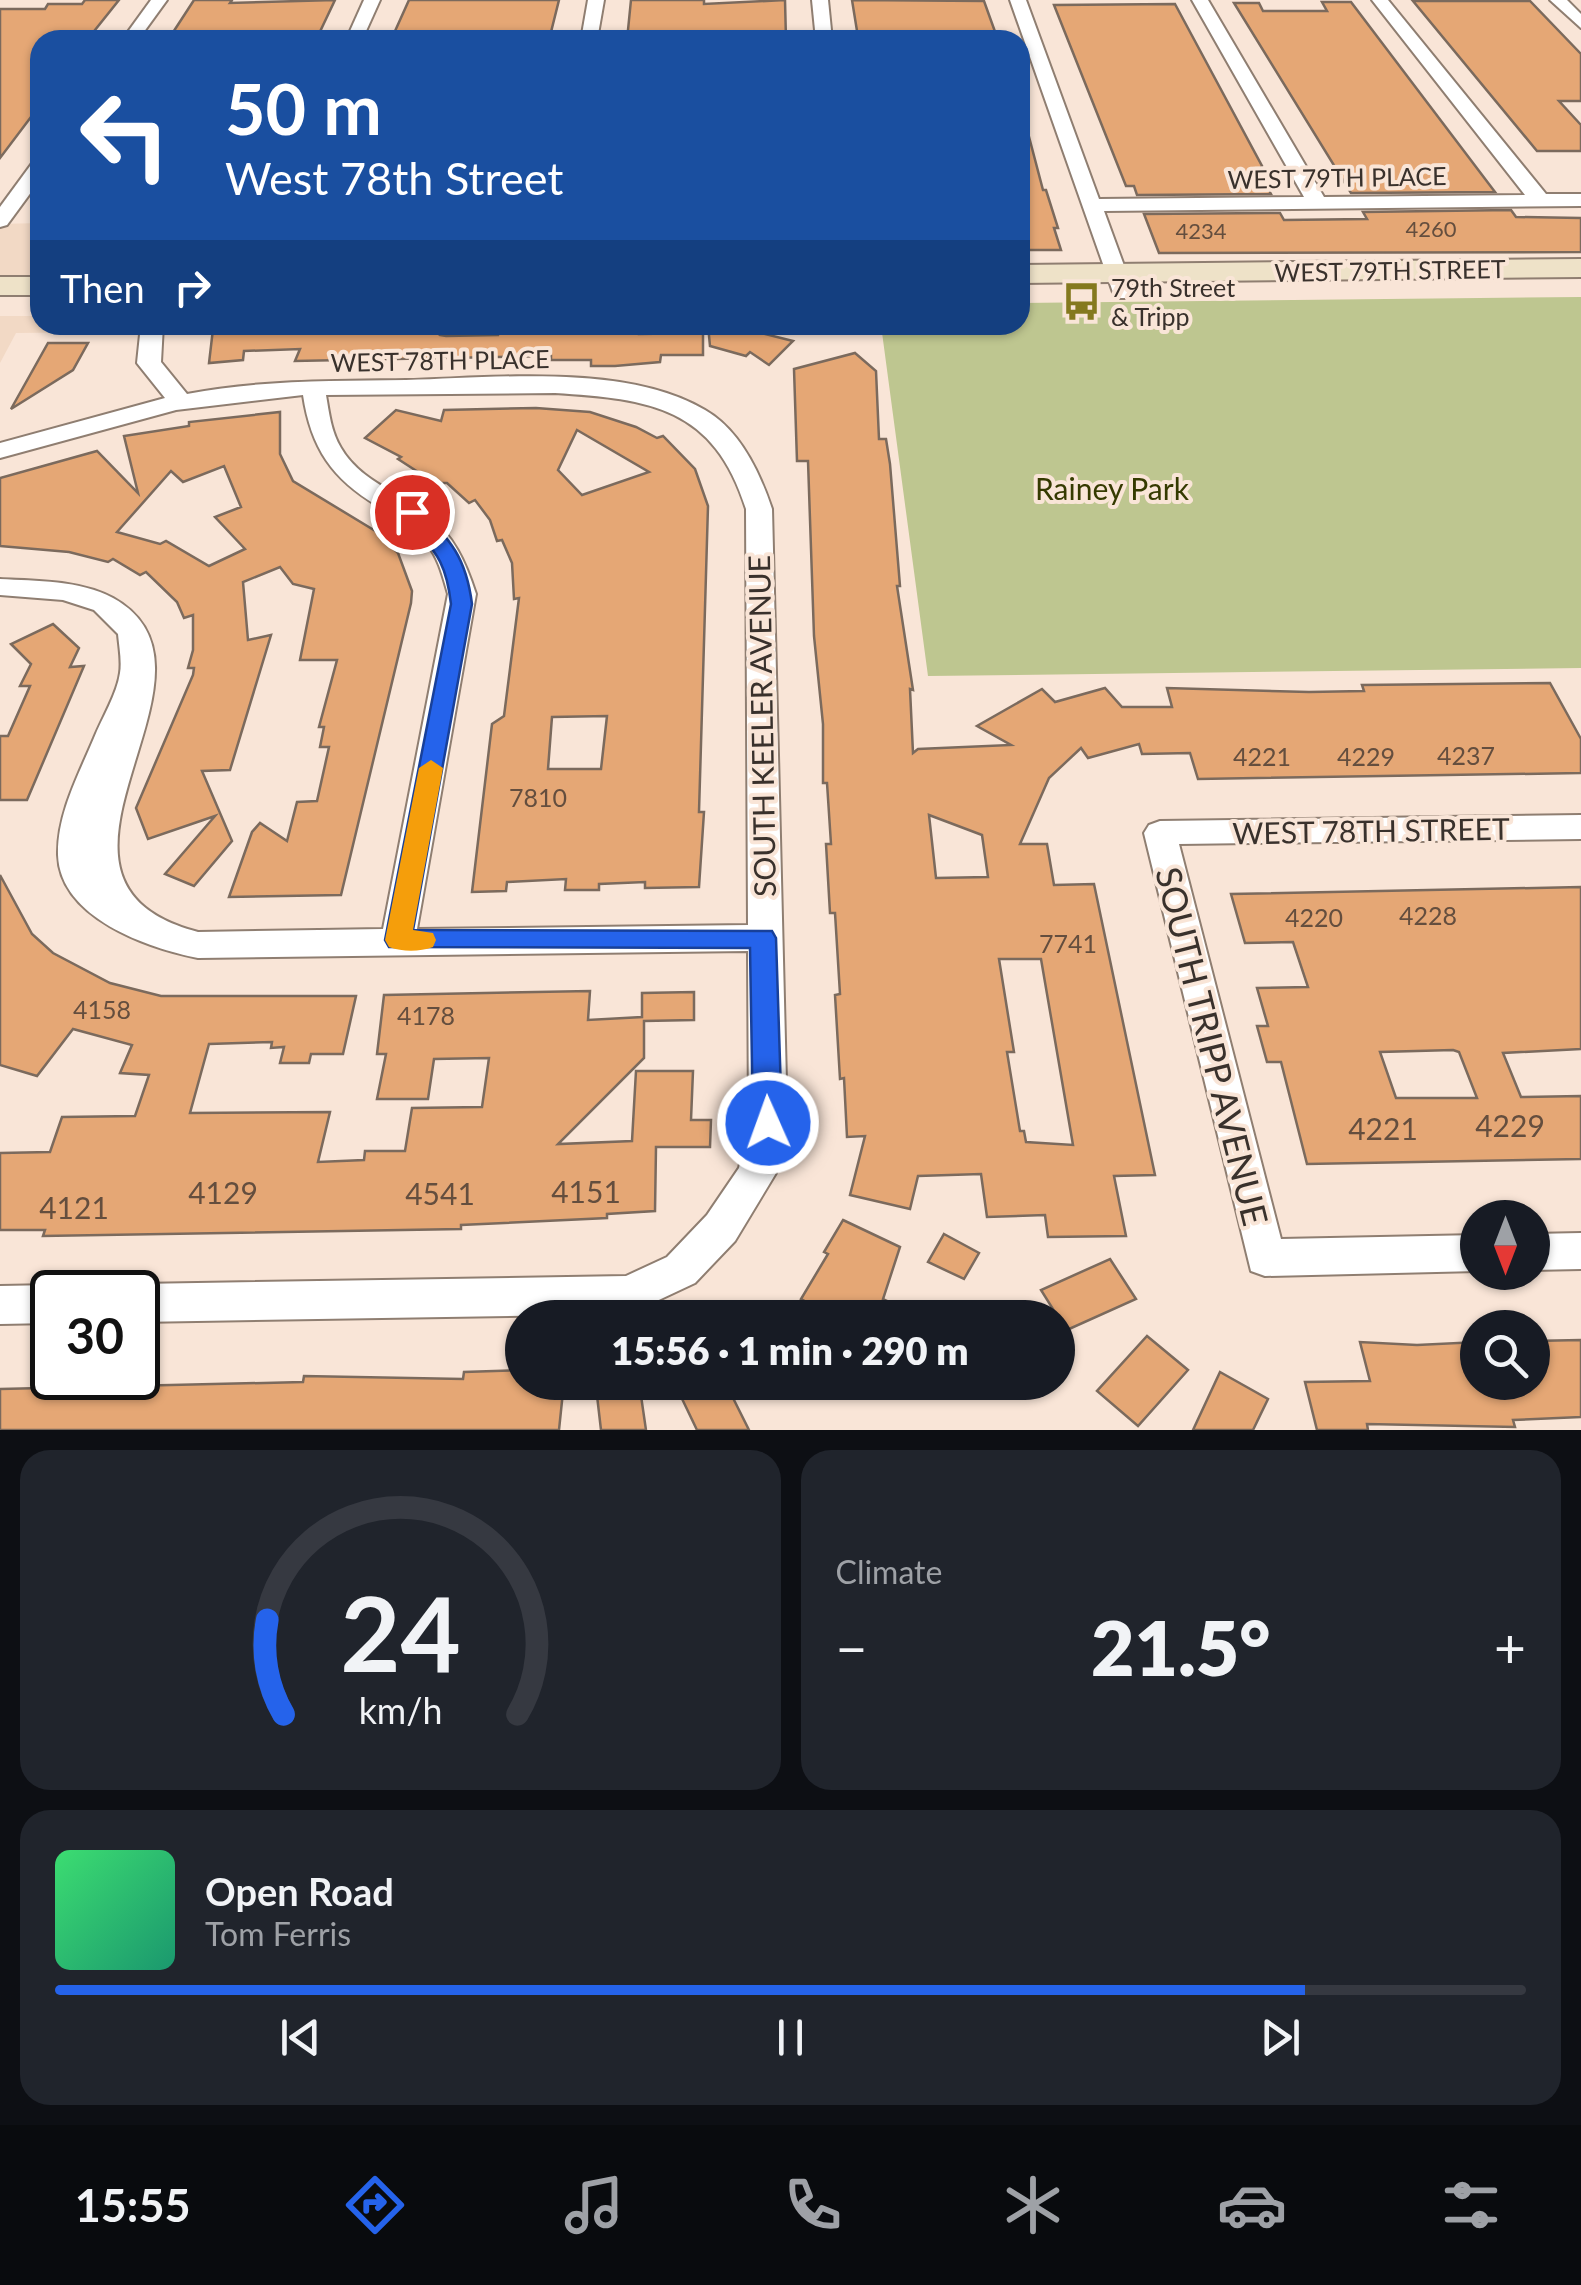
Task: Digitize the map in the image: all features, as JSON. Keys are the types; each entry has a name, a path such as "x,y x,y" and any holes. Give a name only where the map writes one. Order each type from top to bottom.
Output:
{"main road":[{"name":"WEST 79TH STREET","path":"1030,294 1120,283 1581,268"},
{"name":"WEST 79TH STREET","path":"1030,275 1120,283 1581,288"},
{"path":"0,286 30,286"},
{"path":"0,308 30,308"}],"street":[{"path":"137,30 159,0"},
{"path":"358,30 372,0"},
{"path":"591,30 596,0"},
{"path":"820,0 823,30"},
{"path":"1018,0 1029,30"},
{"path":"1200,0 1317,202"},
{"path":"1380,0 1540,200"},
{"path":"1558,0 1581,23"},
{"path":"1030,33 1120,283"},
{"path":"0,222 30,180"},
{"name":"WEST 79TH PLACE","path":"1093,205 1581,200"},
{"path":"118,415 149,363 151,335"},
{"path":"149,363 181,402"},
{"name":"WEST 78TH PLACE","path":"0,452 118,415 238,392 556,385 619,392 665,402 696,414"},
{"path":"314,388 330,451 358,480 412,512 447,550 462,594 398,940"},
{"name":"SOUTH KEELER AVENUE","path":"160,1303 629,1294 681,1270 722,1228 756,1173 768,1123 758,508 751,480 714,430 696,414"},
{"path":"0,587 66,592 104,604 132,632 135,673 79,815 74,857 80,878 98,901 141,929 198,945 763,938"},
{"name":"WEST 78TH STREET","path":"1160,833 1581,827"},
{"name":"SOUTH TRIPP AVENUE","path":"1160,833 1265,1258 1460,1254"},
{"path":"1550,1252 1581,1252"},
{"path":"0,1305 30,1304"}],"shaded area":[{"path":"30,223 30,278 0,278 0,224"},
{"path":"0,316 30,316 30,333 16,333 0,363"}],"green space":[{"name":"Rainey Park","path":"1581,297 1581,668 928,676 882,335 1030,335 1030,303"}],"building":[{"path":"85,0 119,0 95,30 30,30 30,118 0,158 0,9 82,4"},
{"path":"194,0 335,0 321,30 174,30"},
{"path":"409,0 559,0 552,30 396,30"},
{"path":"631,0 704,0 704,4 785,0 786,30 628,30"},
{"path":"852,0 984,1 994,30 857,30"},
{"path":"1413,1 1530,1 1581,54 1581,101 1559,101 1581,125 1581,151 1537,151"},
{"path":"1322,2 1351,2 1495,192 1351,193 1234,3 1259,3 1263,11 1327,11"},
{"path":"1175,4 1262,166 1259,170 1271,194 1137,195 1134,186 1126,186 1054,5"},
{"path":"1030,141 1058,228 1054,228 1061,250 1030,250"},
{"path":"1511,210 1516,217 1581,218 1581,252 1159,253 1144,214 1280,213 1284,220 1367,219 1363,212"},
{"path":"212,335 703,335 703,355 661,355 660,362 615,366 591,366 591,360 551,360 551,356 295,361 300,349 244,351 243,360 209,363"},
{"path":"709,335 769,335 793,341 769,365 750,352 746,356 710,346"},
{"path":"48,343 88,343 73,370 11,409"},
{"path":"855,353 876,371 879,439 886,439 890,464 897,586 913,690 910,689 913,753 918,749 1011,745 977,726 1042,689 1055,702 1105,688 1122,707 1172,707 1167,688 1309,692 1364,691 1362,685 1550,683 1581,739 1581,773 1198,779 1190,753 1142,754 1139,744 1088,758 1081,748 1049,778 1020,844 1047,844 1054,885 1094,884 1155,1175 1114,1176 1126,1236 1048,1237 1045,1215 987,1217 981,1174 918,1176 910,1209 850,1195 865,1136 847,1137 844,1078 840,1079 835,995 840,994 835,913 830,913 826,844 831,844 827,783 823,783 823,724 814,636 808,461 797,461 794,369","holes":["929,815 982,835 988,877 936,878","999,959 1041,959 1073,1145 1026,1142 1024,1131 1020,1131 1007,1052 1014,1052"]},
{"path":"536,408 590,412 657,438 663,436 695,469 708,506 699,812 704,812 699,887 645,888 645,882 599,884 599,890 565,890 566,879 507,882 506,891 472,892 492,724 504,716 519,598 514,599 512,563 502,540 497,541 490,520 475,500 469,503 447,483 435,483 398,459 401,457 365,438 396,410 441,421 444,410","holes":["577,430 649,472 582,495 558,470","607,716 601,769 548,769 552,717"]},
{"path":"280,412 280,454 293,481 377,532 398,553 412,591 341,895 229,897 252,832 260,823 287,841 297,802 317,801 329,747 320,747 324,727 319,727 337,660 300,660 314,589 293,584 280,567 243,582 248,640 271,635 230,770 202,771 232,841 194,886 165,874 215,816 148,839 136,808 193,675 194,668 188,668 193,650 193,615 184,618 177,602 146,572 140,575 113,559 108,562 69,552 0,546 0,478 97,451 138,493 124,436 189,426 189,422","holes":["224,466 241,507 215,517 245,549 209,566 166,541 160,544 117,532 171,471 183,482"]},
{"path":"53,624 79,648 70,667 84,666 27,800 0,800 0,736 8,736 30,686 20,686 31,664 11,644"},
{"path":"0,875 32,934 53,953 110,983 161,996 356,996 343,1054 311,1054 309,1063 280,1063 284,1047 271,1048 272,1042 209,1044 190,1113 330,1112 318,1162 364,1160 365,1151 405,1151 412,1108 482,1107 489,1058 434,1059 428,1099 377,1099 386,1054 377,1054 384,995 590,991 588,1020 642,1017 642,993 694,992 694,1020 644,1021 644,1058 558,1144 632,1141 636,1071 693,1071 691,1120 711,1120 710,1147 656,1147 655,1211 607,1214 607,1218 461,1225 461,1229 43,1236 45,1230 0,1230 0,1153 50,1152 62,1117 135,1116 149,1075 120,1073 132,1045 73,1029 37,1076 0,1065"},
{"path":"1581,887 1581,1049 1503,1053 1521,1097 1581,1096 1581,1159 1307,1164 1281,1062 1267,1062 1257,1026 1268,1026 1257,988 1308,987 1293,942 1245,943 1231,894","holes":["1380,1052 1459,1052 1477,1098 1396,1098"]},
{"path":"843,1220 900,1247 885,1300 801,1299 828,1254 824,1252"},
{"path":"944,1234 979,1253 964,1279 928,1262"},
{"path":"1110,1259 1136,1299 1075,1326 1075,1300 1047,1300 1041,1290"},
{"path":"1147,1336 1188,1370 1138,1426 1097,1391"},
{"path":"1581,1340 1581,1417 1513,1420 1515,1427 1367,1424 1368,1430 1317,1430 1305,1382 1370,1381 1360,1342 1460,1343 1460,1400 1550,1400 1550,1341"},
{"path":"505,1371 505,1400 562,1400 559,1430 0,1430 0,1389 30,1388 30,1400 160,1400 160,1385 303,1382 304,1376 463,1379 464,1372"},
{"path":"1220,1372 1268,1399 1253,1430 1193,1430"},
{"path":"598,1400 642,1400 646,1430 601,1430"},
{"path":"683,1400 734,1400 749,1430 697,1430"}],"slow traffic":[{"path":"423,940 398,940 431,768"}],"place":[{"name":"79th Street & Tripp","path":"1081,301"}],"route":[{"path":"412,512 455,564 462,604 398,940 763,938 768,1123"}]}
